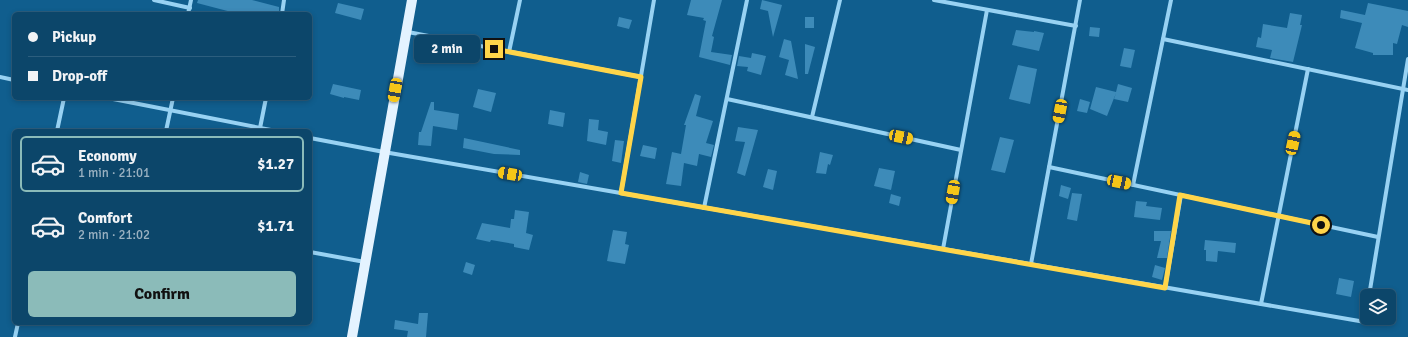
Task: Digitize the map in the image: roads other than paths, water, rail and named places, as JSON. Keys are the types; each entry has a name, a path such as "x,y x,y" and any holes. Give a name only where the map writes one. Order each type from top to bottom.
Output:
{"main road":[{"path":"352,337 412,0"}],"street":[{"path":"154,0 190,8"},
{"path":"189,12 191,0"},
{"path":"282,12 284,0"},
{"path":"509,52 520,0"},
{"path":"621,193 654,0"},
{"path":"704,208 747,0"},
{"path":"812,117 840,0"},
{"path":"934,0 1076,26"},
{"path":"1031,264 1080,0"},
{"path":"1133,185 1171,0"},
{"path":"942,249 987,10"},
{"path":"406,31 641,77"},
{"path":"1163,39 1408,90"},
{"path":"1370,289 1408,59"},
{"path":"1261,304 1308,70"},
{"path":"0,77 12,80"},
{"path":"726,99 961,150"},
{"path":"57,129 64,100"},
{"path":"118,100 265,129"},
{"path":"166,129 172,100"},
{"path":"260,128 266,100"},
{"path":"312,138 704,208 1360,321"},
{"path":"1049,167 1378,237"},
{"path":"1165,288 1180,195"},
{"path":"312,252 365,262"},
{"path":"15,337 18,325"}]}
